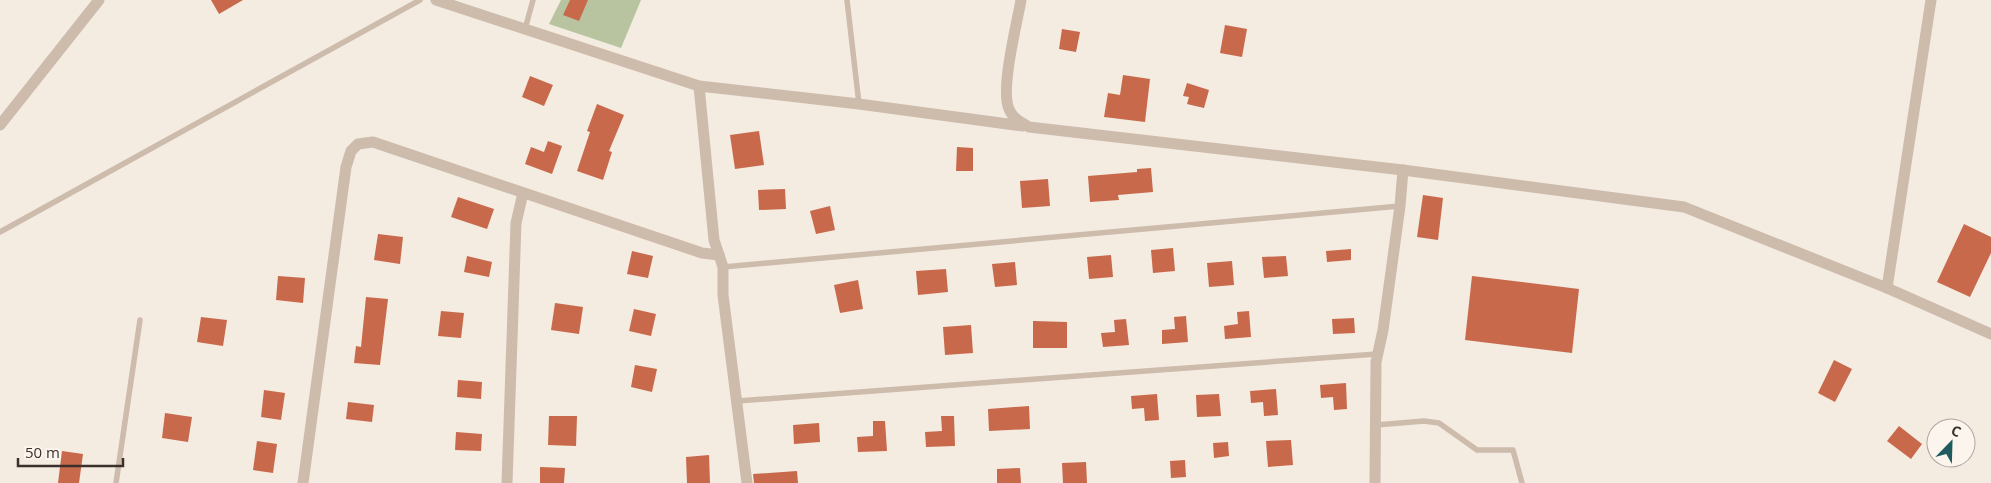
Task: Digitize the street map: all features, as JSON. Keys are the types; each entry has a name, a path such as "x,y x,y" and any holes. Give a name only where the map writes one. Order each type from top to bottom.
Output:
{"street":[{"path":"0,125 99,0"},
{"path":"436,0 699,86 860,104 1029,127 1403,170 1684,207 1887,288 1991,334"},
{"path":"1021,0 1007,82 1008,107 1014,118 1029,127"},
{"path":"1887,288 1931,0"},
{"path":"699,86 714,240 723,267 723,295 747,483"},
{"path":"303,483 346,168 351,151 358,144 373,142 702,253 719,254"},
{"path":"1376,483 1376,362 1383,330 1403,170"},
{"path":"507,483 516,223 523,193"}],"lane":[{"path":"0,232 420,0"},
{"path":"525,30 533,0"},
{"path":"847,0 860,104"},
{"path":"723,267 1400,206"},
{"path":"116,483 140,320"},
{"path":"737,401 1377,354"},
{"path":"1376,425 1424,421 1439,423 1477,450 1513,450 1522,483"}],"green space":[{"path":"561,0 641,0 621,48 549,24"}],"building":[{"path":"211,0 243,0 219,14"},
{"path":"570,0 588,0 579,21 563,15"},
{"path":"1225,25 1247,29 1242,57 1220,53"},
{"path":"1062,29 1080,32 1076,52 1059,49"},
{"path":"1123,75 1150,79 1145,122 1104,117 1108,93 1120,95"},
{"path":"530,76 553,85 544,106 522,97"},
{"path":"1187,83 1209,90 1204,108 1187,104 1189,97 1183,96"},
{"path":"597,104 624,115 609,151 612,152 603,180 577,171 590,132 587,131"},
{"path":"759,131 764,165 735,169 730,135"},
{"path":"548,141 562,146 552,174 525,164 531,147 544,152"},
{"path":"957,147 973,148 973,171 956,171"},
{"path":"1151,168 1153,192 1118,195 1119,200 1090,202 1088,176 1137,172 1137,169"},
{"path":"1048,179 1050,206 1022,208 1020,181"},
{"path":"785,189 786,209 759,210 758,190"},
{"path":"1423,195 1443,198 1438,240 1417,237"},
{"path":"458,197 494,209 487,229 451,217"},
{"path":"830,206 835,230 816,234 810,211"},
{"path":"1964,224 1991,237 1991,253 1970,297 1937,282"},
{"path":"378,234 403,237 400,264 374,260"},
{"path":"1173,248 1175,271 1153,273 1151,250"},
{"path":"1351,249 1351,260 1327,262 1326,251"},
{"path":"632,251 653,256 648,278 627,274"},
{"path":"1111,255 1113,277 1089,279 1087,257"},
{"path":"467,256 492,262 489,277 464,272"},
{"path":"1286,256 1288,276 1264,278 1262,257"},
{"path":"1232,261 1234,285 1209,287 1207,263"},
{"path":"1015,262 1017,285 995,287 992,264"},
{"path":"946,269 948,292 918,295 916,271"},
{"path":"278,276 305,278 303,303 276,300"},
{"path":"1472,276 1579,289 1572,353 1465,340"},
{"path":"858,280 863,309 840,313 834,285"},
{"path":"366,297 388,299 380,365 354,363 356,346 361,347"},
{"path":"555,303 583,307 579,334 551,330"},
{"path":"634,309 656,314 651,336 629,331"},
{"path":"441,311 464,313 461,338 438,336"},
{"path":"1249,311 1251,337 1225,339 1224,326 1238,324 1237,312"},
{"path":"1186,316 1188,342 1162,344 1162,330 1175,329 1174,317"},
{"path":"201,317 227,320 223,346 197,342"},
{"path":"1354,318 1355,333 1333,334 1332,319"},
{"path":"1126,319 1129,345 1103,347 1101,333 1115,332 1114,320"},
{"path":"1033,321 1067,322 1067,348 1033,348"},
{"path":"971,325 973,353 945,355 943,327"},
{"path":"1834,360 1852,369 1835,402 1818,393"},
{"path":"635,365 657,369 652,392 631,387"},
{"path":"458,380 482,382 481,399 457,397"},
{"path":"1346,383 1347,409 1334,410 1333,397 1321,398 1320,385"},
{"path":"1276,389 1278,415 1264,416 1263,402 1251,403 1250,391"},
{"path":"264,390 285,393 281,420 261,417"},
{"path":"1157,394 1159,420 1145,421 1144,408 1132,409 1131,396"},
{"path":"1219,394 1221,416 1197,417 1196,395"},
{"path":"348,402 374,405 372,422 346,419"},
{"path":"1029,406 1030,429 989,431 988,409"},
{"path":"165,413 192,417 188,442 162,438"},
{"path":"549,416 577,416 576,446 548,445"},
{"path":"941,416 954,416 955,446 926,447 925,432 942,431"},
{"path":"873,421 885,421 887,451 858,452 857,437 873,436"},
{"path":"819,423 820,442 794,444 793,425"},
{"path":"1899,426 1922,444 1911,459 1887,441"},
{"path":"456,432 482,434 481,451 455,450"},
{"path":"1291,440 1293,465 1268,467 1266,441"},
{"path":"257,441 277,444 273,473 253,470"},
{"path":"1228,442 1229,456 1214,458 1213,443"},
{"path":"62,451 83,454 79,483 58,483"},
{"path":"709,455 710,483 687,483 686,457"},
{"path":"1185,460 1186,477 1171,478 1170,461"},
{"path":"1086,462 1087,483 1063,483 1062,463"},
{"path":"540,467 565,468 564,483 540,483"},
{"path":"1020,468 1021,483 997,483 997,469"},
{"path":"797,471 798,483 754,483 753,474"}]}
